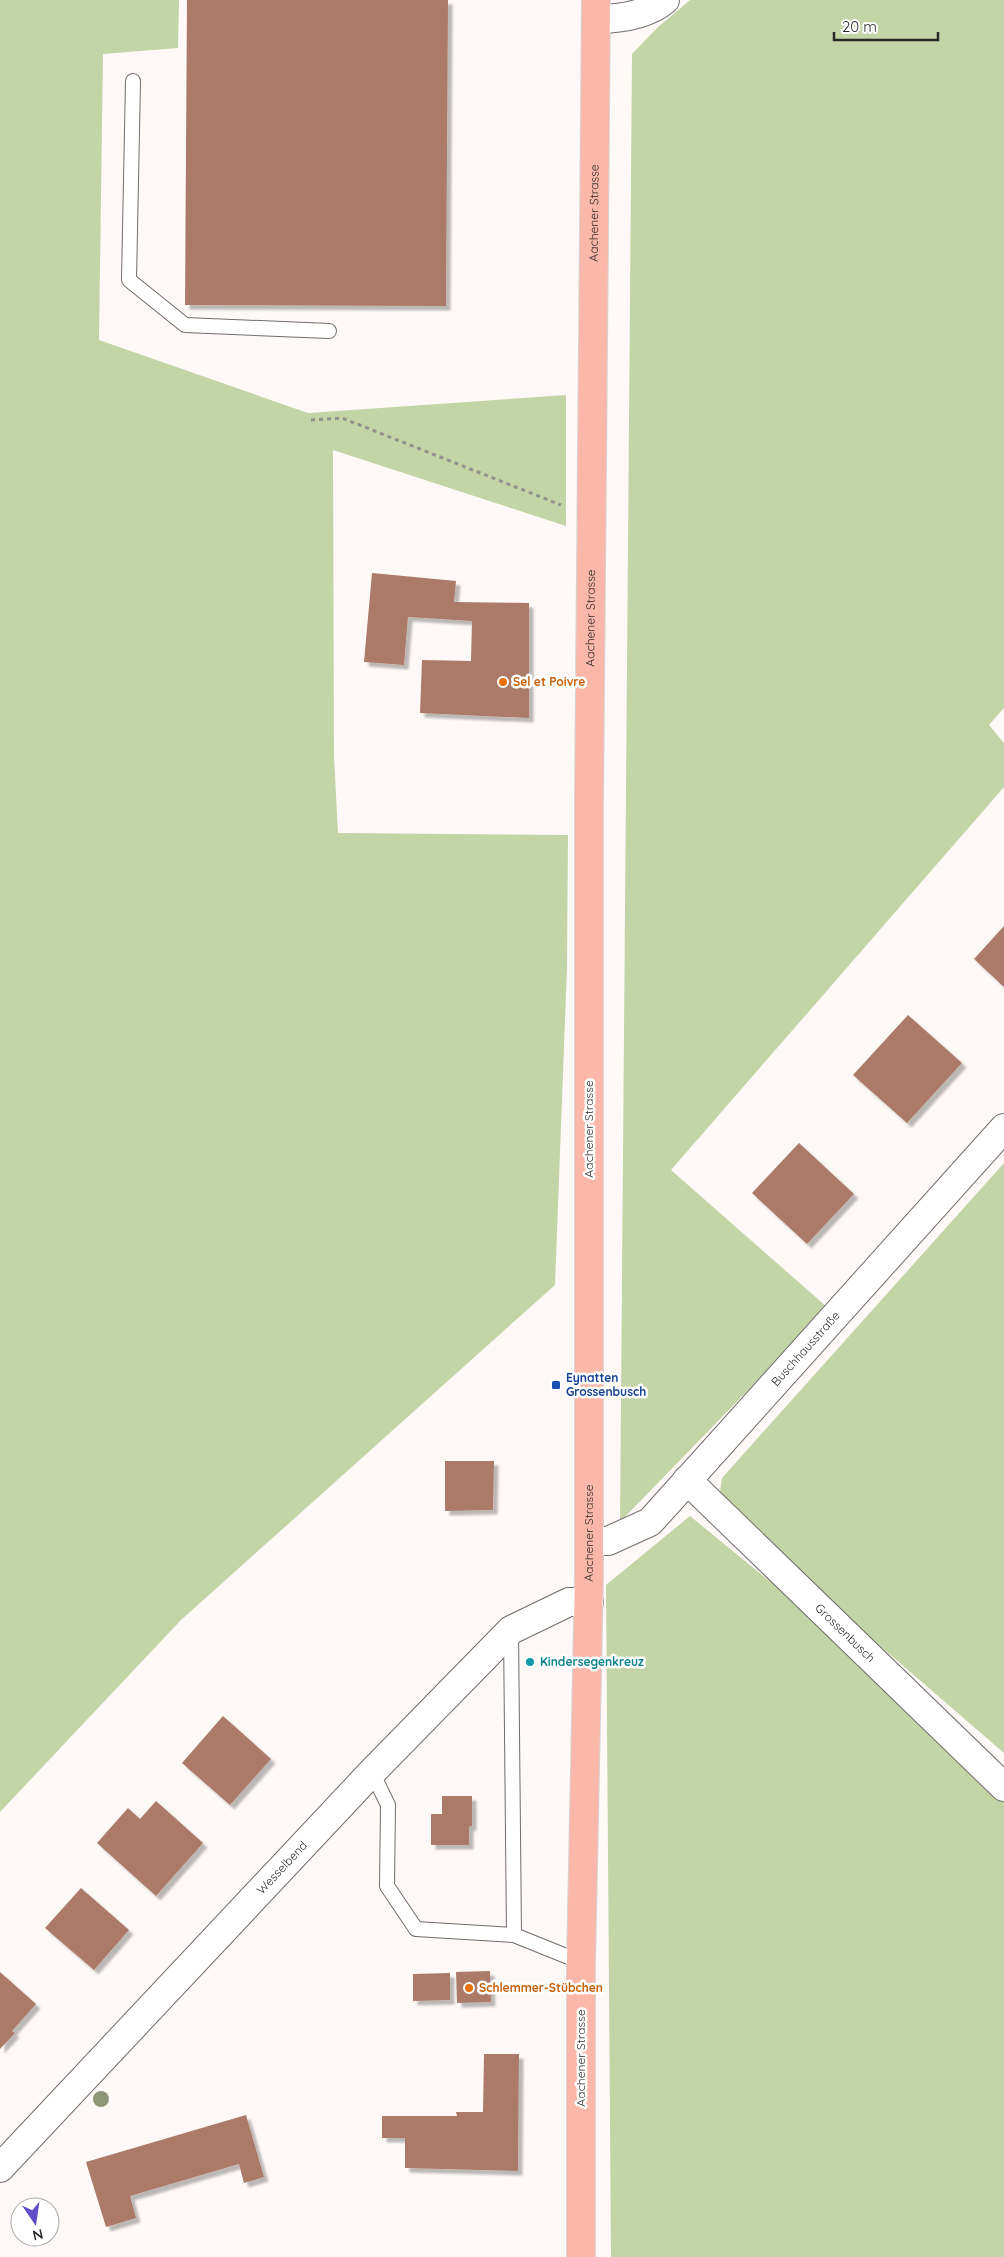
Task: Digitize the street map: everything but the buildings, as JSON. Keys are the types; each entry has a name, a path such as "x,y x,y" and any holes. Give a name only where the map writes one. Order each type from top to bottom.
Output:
{"main road":[{"name":"Aachener Strasse","path":"581,2257 581,1962 588,1602 591,517 596,10"}],"street":[{"path":"596,10 616,19 657,7 666,0"},
{"name":"Buschhausstraße","path":"588,1541 608,1541 650,1522 1004,1128"},
{"name":"Grossenbusch","path":"687,1480 1004,1787"},
{"name":"Wesselbend","path":"0,2168 372,1772 511,1630 569,1602 588,1602"}],"lane":[{"path":"133,80 129,280 185,325 329,331"},
{"path":"511,1630 514,1935"},
{"path":"372,1772 388,1805 387,1886 416,1928 514,1935 581,1962"}],"path":[{"path":"311,420 342,418 591,517"}],"green space":[{"path":"0,0 179,0 178,48 103,54 99,340 308,413 566,395 566,526 333,450 334,756 338,833 568,835 567,968 555,1285 181,1620 0,1812"},
{"path":"690,0 1004,0 1004,708 989,725 1004,743 1004,787 671,1170 828,1308 620,1522 632,54 657,28"},
{"path":"1004,1163 1004,1753 718,1506 722,1478"},
{"path":"690,1516 1004,1773 1004,2257 611,2257 606,1585"}],"place":[{"name":"Sel et Poivre","path":"503,682"},
{"name":"Eynatten Grossenbusch","path":"556,1385"},
{"name":"Kindersegenkreuz","path":"530,1662"},
{"name":"Schlemmer-Stübchen","path":"469,1988"}]}
